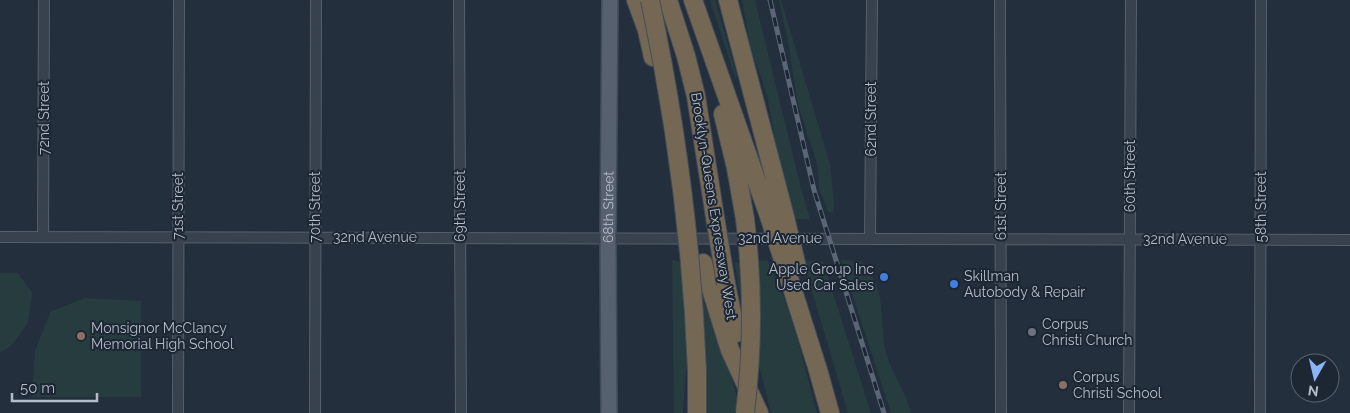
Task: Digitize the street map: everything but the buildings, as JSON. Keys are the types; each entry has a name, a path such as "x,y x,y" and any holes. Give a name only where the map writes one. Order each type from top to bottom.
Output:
{"highway":[{"path":"636,0 647,30 703,263 730,350 759,413"},
{"path":"650,0 666,79 680,168 690,258 697,370 697,413"},
{"name":"Brooklyn-Queens Expressway West","path":"668,0 694,86 735,331 759,413"},
{"path":"693,0 704,36 736,168 745,219 750,263 752,328 745,413"},
{"path":"728,0 777,217"},
{"name":"Brooklyn-Queens Expressway West","path":"704,36 777,217 830,413"}],"main road":[{"name":"68th Street","path":"609,413 610,0"}],"street":[{"name":"72nd Street","path":"43,237 44,0"},
{"name":"71st Street","path":"178,413 179,0"},
{"name":"70th Street","path":"315,413 316,0"},
{"name":"69th Street","path":"459,0 461,413"},
{"name":"62nd Street","path":"870,239 872,0"},
{"name":"61st Street","path":"1000,0 1001,413"},
{"name":"60th Street","path":"1129,413 1131,0"},
{"name":"58th Street","path":"1260,413 1261,0"},
{"name":"32nd Avenue","path":"0,237 1350,240"}],"green space":[{"path":"710,0 715,0 737,76 735,77"},
{"path":"742,0 755,0 810,219 793,219 781,173 767,95 750,46"},
{"path":"779,0 781,0 830,164 834,203 833,212 828,212 819,187 817,163 798,105"},
{"path":"672,260 697,266 742,413 707,413 706,370 686,371 683,413 674,413"},
{"path":"767,260 790,315 817,413 771,413 738,284 735,263"},
{"path":"841,260 862,261 876,284 879,292 886,353 911,413 891,413"},
{"path":"803,261 823,261 871,413 848,413"},
{"path":"0,273 18,273 32,293 28,323 11,346 0,353"},
{"path":"85,298 141,301 141,397 32,397 35,351 50,312"}],"railway":[{"path":"770,0 814,190 884,413"}],"place":[{"name":"Apple Group Inc Used Car Sales","path":"884,277"},
{"name":"Skillman Autobody & Repair","path":"954,284"},
{"name":"Corpus Christi Church","path":"1032,332"},
{"name":"Monsignor McClancy Memorial High School","path":"81,336"},
{"name":"Corpus Christi School","path":"1063,385"}]}
